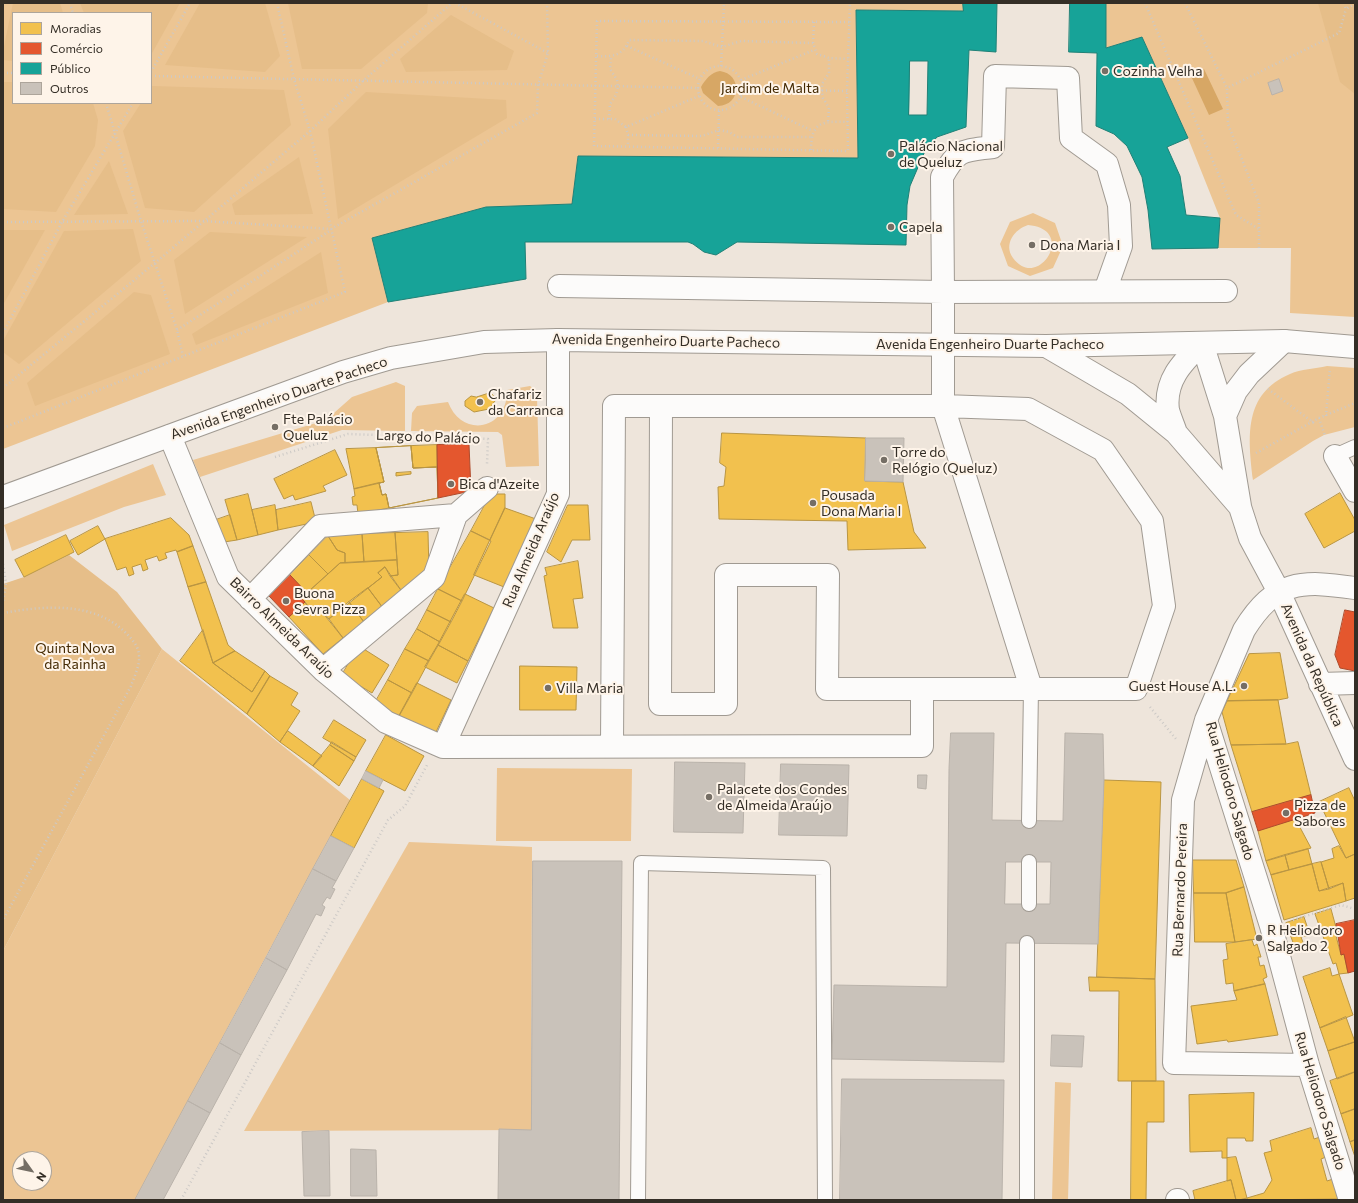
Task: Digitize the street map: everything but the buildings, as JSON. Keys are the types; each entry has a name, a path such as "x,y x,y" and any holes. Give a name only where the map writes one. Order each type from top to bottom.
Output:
{"street":[{"path":"1031,688 943,406 942,177 950,162 962,151 993,147 995,76 1068,78 1071,138 1107,164 1119,205 1121,246 1104,291"},
{"path":"558,286 943,292 1226,291"},
{"name":"Avenida Engenheiro Duarte Pacheco","path":"3,497 343,372 391,358 484,342 558,340 1046,346 1202,344 1284,341 1355,347"},
{"name":"Rua Almeida Araújo","path":"437,753 558,494 558,340"},
{"path":"1225,416 1236,392 1249,374 1284,341"},
{"path":"1176,434 1168,409 1170,382 1182,363 1202,344 1225,416 1232,466 1240,507 1250,538 1278,592"},
{"path":"1046,346 1128,394 1176,434 1240,507"},
{"path":"612,746 614,406 662,406 943,406 1028,409 1103,450 1152,521 1164,606 1136,689 827,689 828,575 726,575 726,704 660,704 662,406"},
{"name":"Bairro Almeida Araújo","path":"170,436 228,577 323,670 386,722 437,753"},
{"path":"1335,456 1355,491"},
{"path":"323,670 434,577 456,515 487,488"},
{"path":"250,599 320,526 456,515"},
{"name":"Rua Heliodoro Salgado","path":"1350,1200 1308,1065 1271,926 1206,720 1244,630 1266,601 1278,592 1294,585 1308,583 1355,588"},
{"name":"Avenida da República","path":"1278,592 1355,759"},
{"path":"1320,684 1355,683"},
{"path":"437,753 612,746 922,746 922,689"},
{"name":"Rua Bernardo Pereira","path":"1206,720 1182,800 1174,1063 1308,1065"}],"lane":[{"path":"1335,456 1355,447"},
{"path":"1029,821 1031,688"},
{"path":"1029,862 1029,904"},
{"path":"638,1200 640,863 823,868 825,1200"},
{"path":"1027,943 1027,1200"}],"path":[{"path":"152,70 190,3"},
{"path":"3,428 345,292 310,131 294,79 277,3"},
{"path":"3,388 155,263 310,131 363,81 452,3"},
{"path":"456,3 548,52"},
{"path":"177,330 331,229 537,113 538,85 548,52 547,3"},
{"path":"721,66 724,3"},
{"path":"849,22 597,21 594,146 848,151 847,91 850,3"},
{"path":"1145,3 1236,215 1259,229"},
{"path":"1185,3 1227,88 1228,124 1259,203 1259,248"},
{"path":"1227,88 1339,33 1346,9 1344,3"},
{"path":"1346,9 1355,4"},
{"path":"814,22 814,50 822,57 848,59"},
{"path":"596,56 611,57 622,52 627,46 629,40 703,41 722,47 741,41 813,43"},
{"path":"627,46 700,79"},
{"path":"741,80 814,50"},
{"path":"609,119 610,104 616,95 618,87 617,80 610,68 611,57"},
{"path":"828,121 829,108 823,98 822,84 829,73 829,58"},
{"path":"721,66 729,68 736,73 741,80 742,89 741,97 735,105 728,109 719,111 711,109 704,104 699,96 698,88 700,79 709,70 721,66"},
{"path":"152,76 698,88"},
{"path":"742,89 847,91"},
{"path":"626,127 699,96"},
{"path":"741,97 813,131"},
{"path":"106,104 177,330 183,356"},
{"path":"3,333 62,222 132,104"},
{"path":"718,148 719,111"},
{"path":"595,119 615,119 626,127 628,146"},
{"path":"811,150 811,137 813,131 819,124 828,121 848,122"},
{"path":"628,135 702,136 719,130 729,132 737,136 811,137"},
{"path":"3,222 205,221 331,229"},
{"path":"1326,416 1332,345"},
{"path":"1263,385 1314,423"},
{"path":"1232,466 1314,423 1319,418 1355,403"},
{"path":"1319,418 1324,435"},
{"name":"Largo do Palácio","path":"275,457 348,434 488,439 487,488"},
{"path":"487,488 558,480"},
{"path":"3,564 6,583 3,602"},
{"path":"3,613 59,607 94,613 115,623 134,640 139,656 131,686 3,920"},
{"path":"1136,689 1180,745"},
{"path":"181,1200 388,820 405,806 437,753"},
{"path":"1271,926 1341,905 1355,909"}],"green space":[{"name":"Jardim de Malta","path":"3,3 963,3 963,11 856,10 858,158 578,156 572,204 486,207 372,238 388,302 3,449"},
{"path":"13,3 60,3 63,12 12,12 12,61 3,60 3,51"},
{"path":"80,3 180,3 152,53 152,12 84,12"},
{"path":"200,3 265,3 280,56 265,72 165,65"},
{"path":"288,3 428,3 427,13 361,69 302,69"},
{"path":"1106,3 1355,3 1355,317 1290,313 1291,248 1218,248 1220,218 1188,138 1142,37 1106,48"},
{"path":"1318,3 1355,3 1355,94 1340,82"},
{"path":"451,15 514,51 507,70 406,72 400,59"},
{"path":"3,82 12,82 12,104 93,104 98,120 95,146 56,212 3,209"},
{"path":"152,86 284,90 291,125 194,212 145,208 123,131 140,104 152,104"},
{"path":"366,92 506,100 507,118 338,219 328,129"},
{"path":"299,157 313,214 235,215 232,204"},
{"path":"109,161 128,214 74,215"},
{"path":"1033,213 1055,223 1063,246 1053,268 1030,276 1008,266 1000,244 1010,222","holes":["1028,225 1043,229 1050,237 1052,246 1049,256 1042,264 1033,268 1023,267 1013,258 1010,253 1009,248 1012,238 1019,230"]},
{"path":"133,229 141,261 19,364 3,352 3,341 64,231"},
{"path":"3,230 45,230 3,305"},
{"path":"210,232 307,237 185,314 174,260"},
{"path":"321,252 328,293 196,345 192,334"},
{"path":"134,292 151,295 170,354 35,406 27,383"},
{"path":"1327,366 1355,368 1355,427 1324,435 1253,480 1250,433 1256,405 1264,393 1275,383 1290,374"},
{"path":"396,382 405,386 405,431 342,430 200,477 193,460 326,420 352,397"},
{"path":"530,386 534,389 537,397 539,466 506,467 502,435 498,432 411,431 412,413 417,406 448,402 455,414 463,421 473,425 483,425 492,421 500,414 505,404 507,390"},
{"path":"153,464 166,495 124,507 12,551 4,525"},
{"name":"Quinta Nova da Rainha","path":"69,555 117,592 162,649 3,951 3,584 24,577"},
{"path":"162,649 350,800 135,1200 3,1200 3,951"},
{"path":"497,768 632,769 631,841 496,841"},
{"path":"409,842 532,847 531,1130 244,1131"},
{"path":"1055,1082 1071,1083 1068,1200 1052,1200"}],"shaded area":[{"path":"1204,69 1223,109 1209,115 1191,76"},
{"path":"720,71 727,73 732,78 736,89 732,101 718,106 703,93 701,87 706,79"}],"place":[{"name":"Cozinha Velha","path":"1105,71"},
{"name":"Palácio Nacional de Queluz","path":"891,154"},
{"name":"Capela","path":"891,227"},
{"name":"Dona Maria I","path":"1032,245"},
{"name":"Chafariz da Carranca","path":"480,402"},
{"name":"Fte Palácio Queluz","path":"275,427"},
{"name":"Torre do Relógio (Queluz)","path":"884,460"},
{"name":"Bica d'Azeite","path":"451,484"},
{"name":"Pousada Dona Maria I","path":"813,503"},
{"name":"Buona Sevra Pizza","path":"286,601"},
{"name":"Guest House A.L.","path":"1244,686"},
{"name":"Villa Maria","path":"548,688"},
{"name":"Palacete dos Condes de Almeida Araújo","path":"709,797"},
{"name":"Pizza de Sabores","path":"1286,813"},
{"name":"R Heliodoro Salgado 2","path":"1259,938"}]}
